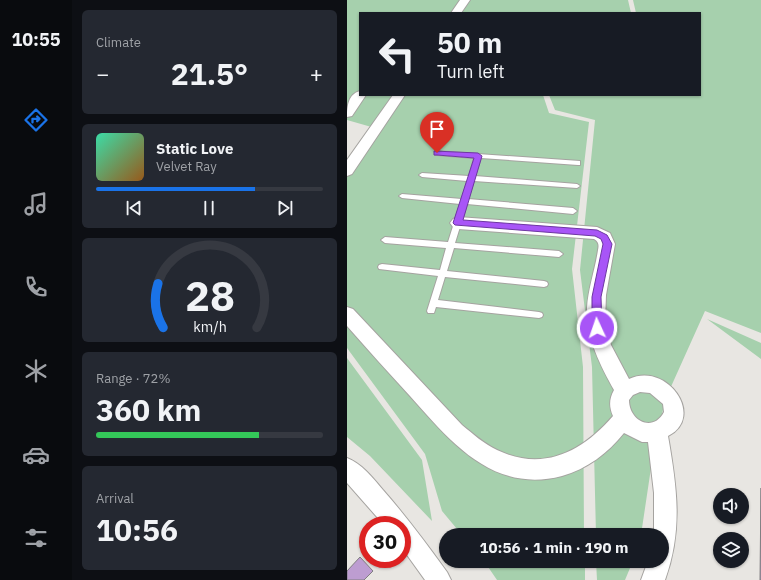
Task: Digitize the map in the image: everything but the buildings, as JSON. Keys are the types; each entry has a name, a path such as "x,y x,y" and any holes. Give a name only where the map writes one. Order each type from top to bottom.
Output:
{"street":[{"path":"457,12 465,0"},
{"path":"347,113 359,96"},
{"path":"347,171 398,96"},
{"path":"458,223 597,233 604,237 607,244 597,297 597,328 607,359 625,390"},
{"path":"347,314 455,432 475,448 494,460 515,467 534,470 553,468 571,463 587,455 601,445 613,433 623,419"},
{"path":"648,383 656,385 666,392 672,403 673,415 668,425 657,432 649,433 640,432 628,425 623,419 619,403 625,390 635,384 648,383"},
{"path":"657,432 665,495 664,528"},
{"path":"347,468 391,516"},
{"path":"411,541 439,580"},
{"path":"653,580 657,568"}],"lane":[{"path":"437,153 578,163"},
{"path":"478,156 432,307 539,315"},
{"path":"422,175 577,186"},
{"path":"402,196 573,211"},
{"path":"385,240 559,254"},
{"path":"382,267 544,284"}],"green space":[{"path":"347,0 628,0 631,12 359,12 359,96 543,96 549,113 589,122 572,269 583,367 584,528 456,528 442,511 425,454 347,348 347,172 375,128 347,120"},
{"path":"633,0 761,0 761,333 705,311 665,400 651,468 642,528 596,528 592,367 580,270 595,120 555,110 549,96 701,96 701,12 636,12"},
{"path":"707,319 761,343 761,359"},
{"path":"347,358 422,460 432,521 370,456 347,437"},
{"path":"489,568 585,568 585,580 497,580"},
{"path":"596,568 630,568 625,580 597,580"}],"route":[{"path":"437,153 478,156 458,223 597,233 607,240 597,297 597,328"}]}
